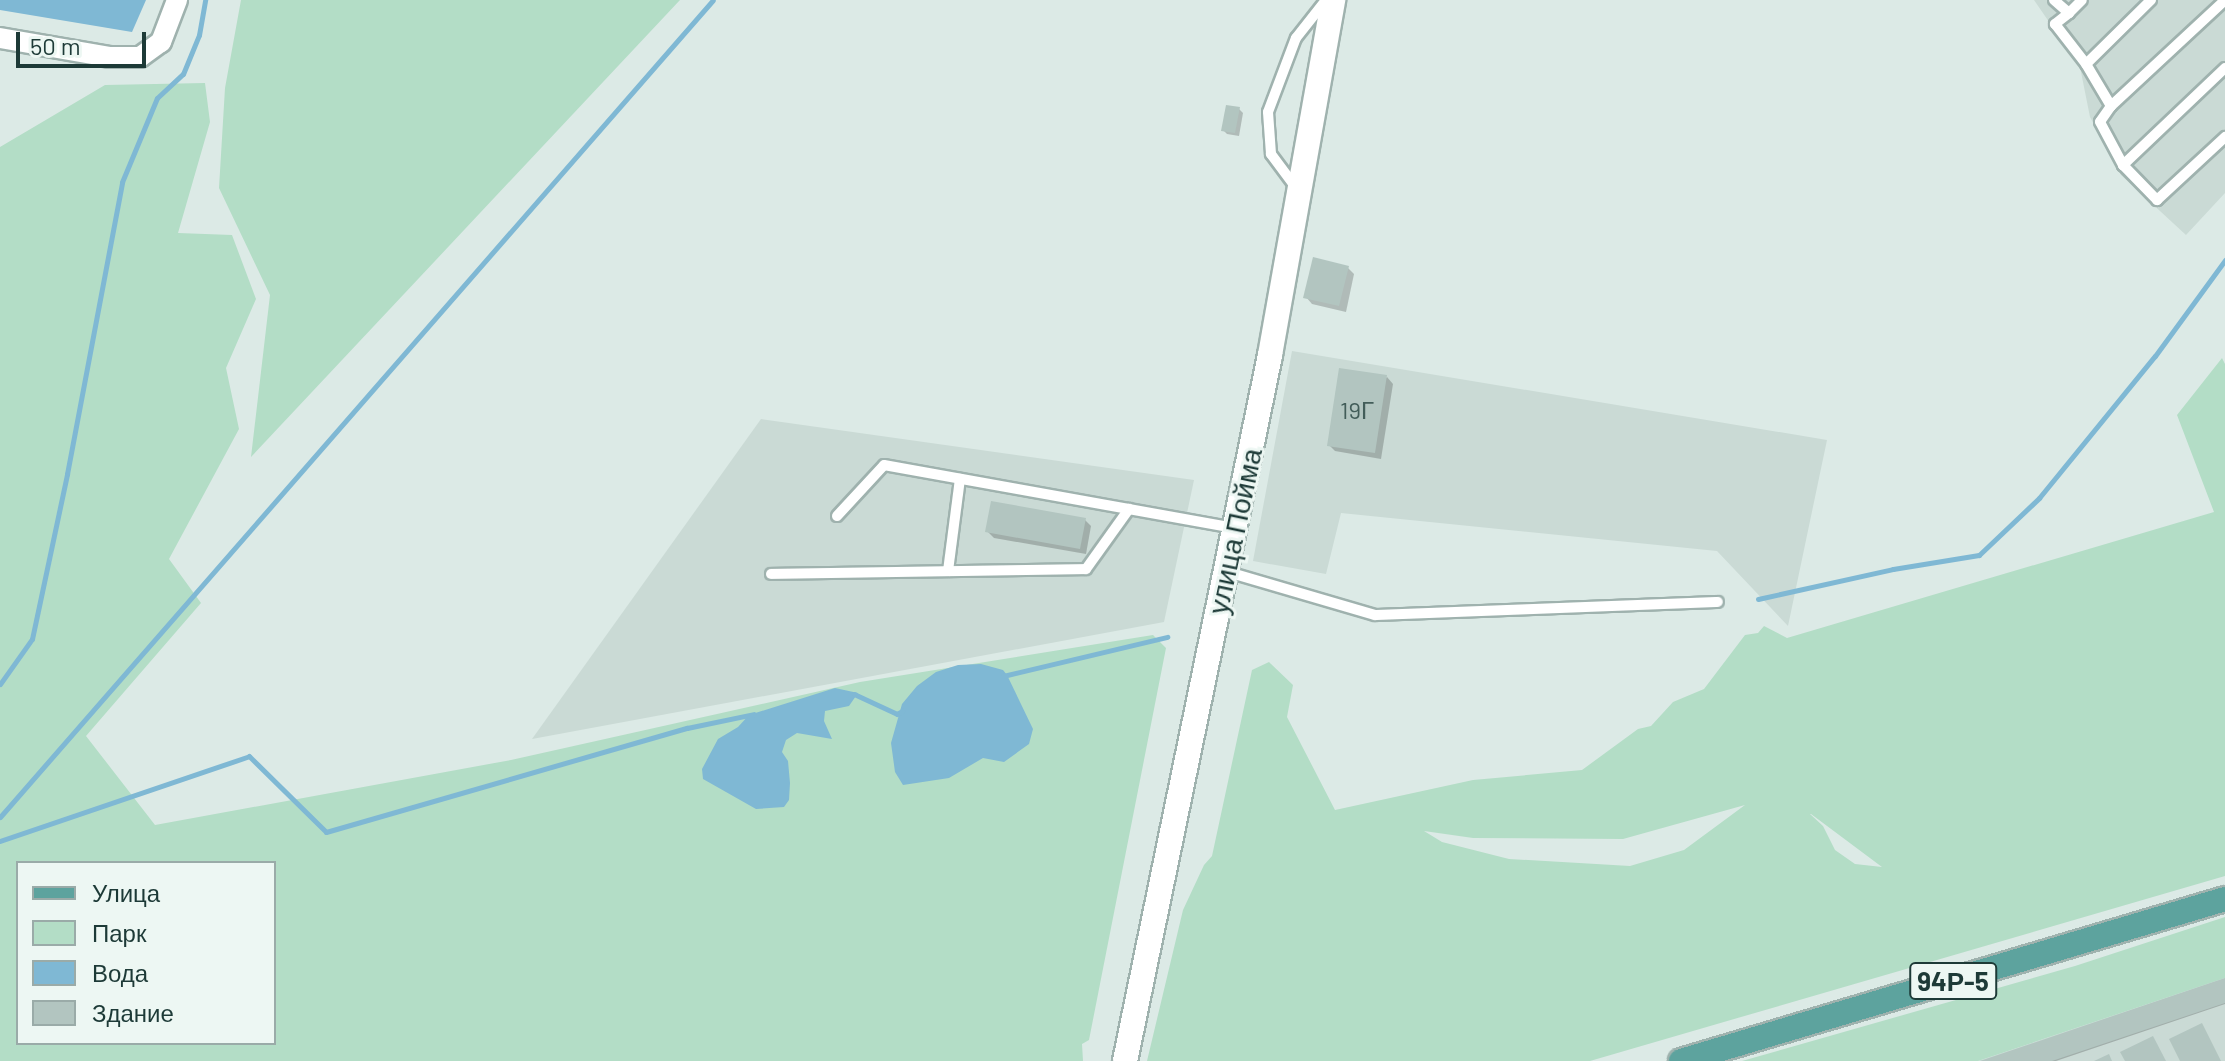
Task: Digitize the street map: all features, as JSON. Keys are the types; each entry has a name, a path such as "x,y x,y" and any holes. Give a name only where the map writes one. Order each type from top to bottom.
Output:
{"main road":[{"name":"улица Пойма","path":"1125,1061 1300,194 1333,0"},
{"name":"94Р-5","path":"1681,1061 2225,899"}],"street":[{"path":"0,38 110,57 140,57 161,42 177,0"}],"lane":[{"path":"1300,194 1271,154 1268,112 1296,38 1326,0"},
{"path":"2054,0 2069,13"},
{"path":"2082,0 2055,24 2086,64 2111,106"},
{"path":"2086,64 2151,0"},
{"path":"2225,0 2111,106 2100,122 2123,165 2157,200 2225,137"},
{"path":"2123,165 2225,68"},
{"path":"837,516 884,465 1234,528"},
{"path":"948,571 960,479"},
{"path":"771,574 1086,569 1129,509"},
{"path":"1226,571 1375,615 1718,602"}],"shaded area":[{"path":"2034,0 2225,0 2225,193 2186,235 2121,175 2090,117 2080,67"},
{"path":"1292,351 1827,440 1788,626 1717,551 1341,513 1326,574 1253,561"},
{"path":"761,419 1194,480 1164,622 532,739"},
{"path":"2225,978 2225,1061 1978,1061"}],"green space":[{"path":"241,0 680,0 251,457 270,295 219,188 225,88"},
{"path":"205,83 210,122 178,233 232,235 256,299 226,368 239,429 169,559 201,603 86,736 155,825 511,760 860,682 1153,635 1166,648 1089,1040 1082,1044 1083,1061 0,1061 0,147 105,85"},
{"path":"2222,358 2225,364 2225,876 1590,1061 1147,1061 1183,910 1204,865 1212,856 1252,670 1269,662 1293,685 1287,717 1335,810 1473,780 1582,770 1638,729 1651,726 1673,702 1704,689 1745,635 1758,633 1764,626 1787,638 2214,512 2177,415","holes":["1745,805 1684,850 1630,866 1509,859 1442,842 1424,831 1473,838 1623,839","1811,814 1882,867 1855,864 1835,850 1823,826"]},
{"path":"2225,917 2225,978 1978,1061 1742,1061 2075,966"}],"water":[{"path":"0,0 146,0 132,32 0,10"},
{"path":"981,664 1003,670 1007,675 1033,729 1029,744 1004,762 983,758 949,778 903,785 895,772 891,743 902,704 917,686 936,672 958,665"},
{"path":"835,688 858,693 849,706 825,711 824,721 832,739 797,733 786,740 782,752 788,761 790,783 789,800 784,807 756,809 703,779 702,769 718,739 738,727 749,715"}],"building":[{"path":"1226,105 1240,107 1235,133 1221,131"},
{"path":"1313,257 1349,266 1339,306 1303,298"},
{"path":"1339,368 1387,375 1375,453 1327,446"},
{"path":"991,501 1086,518 1080,549 985,532"},
{"path":"2225,978 2225,1003 2052,1061 1980,1061"},
{"path":"2202,1023 2221,1061 2180,1061 2169,1039"},
{"path":"2153,1036 2166,1061 2125,1061 2120,1052"},
{"path":"2109,1054 2112,1061 2094,1061"}],"waterway":[{"path":"0,684 32,639 67,474 122,182 157,98 183,74 199,35 205,0"},
{"path":"0,817 713,0"},
{"path":"1758,599 1893,569 1979,555 2039,498 2155,356 2225,260"},
{"path":"1003,676 1167,637"},
{"path":"854,694 897,714 902,711"},
{"path":"0,841 249,756 326,832 687,728 754,714"}]}
